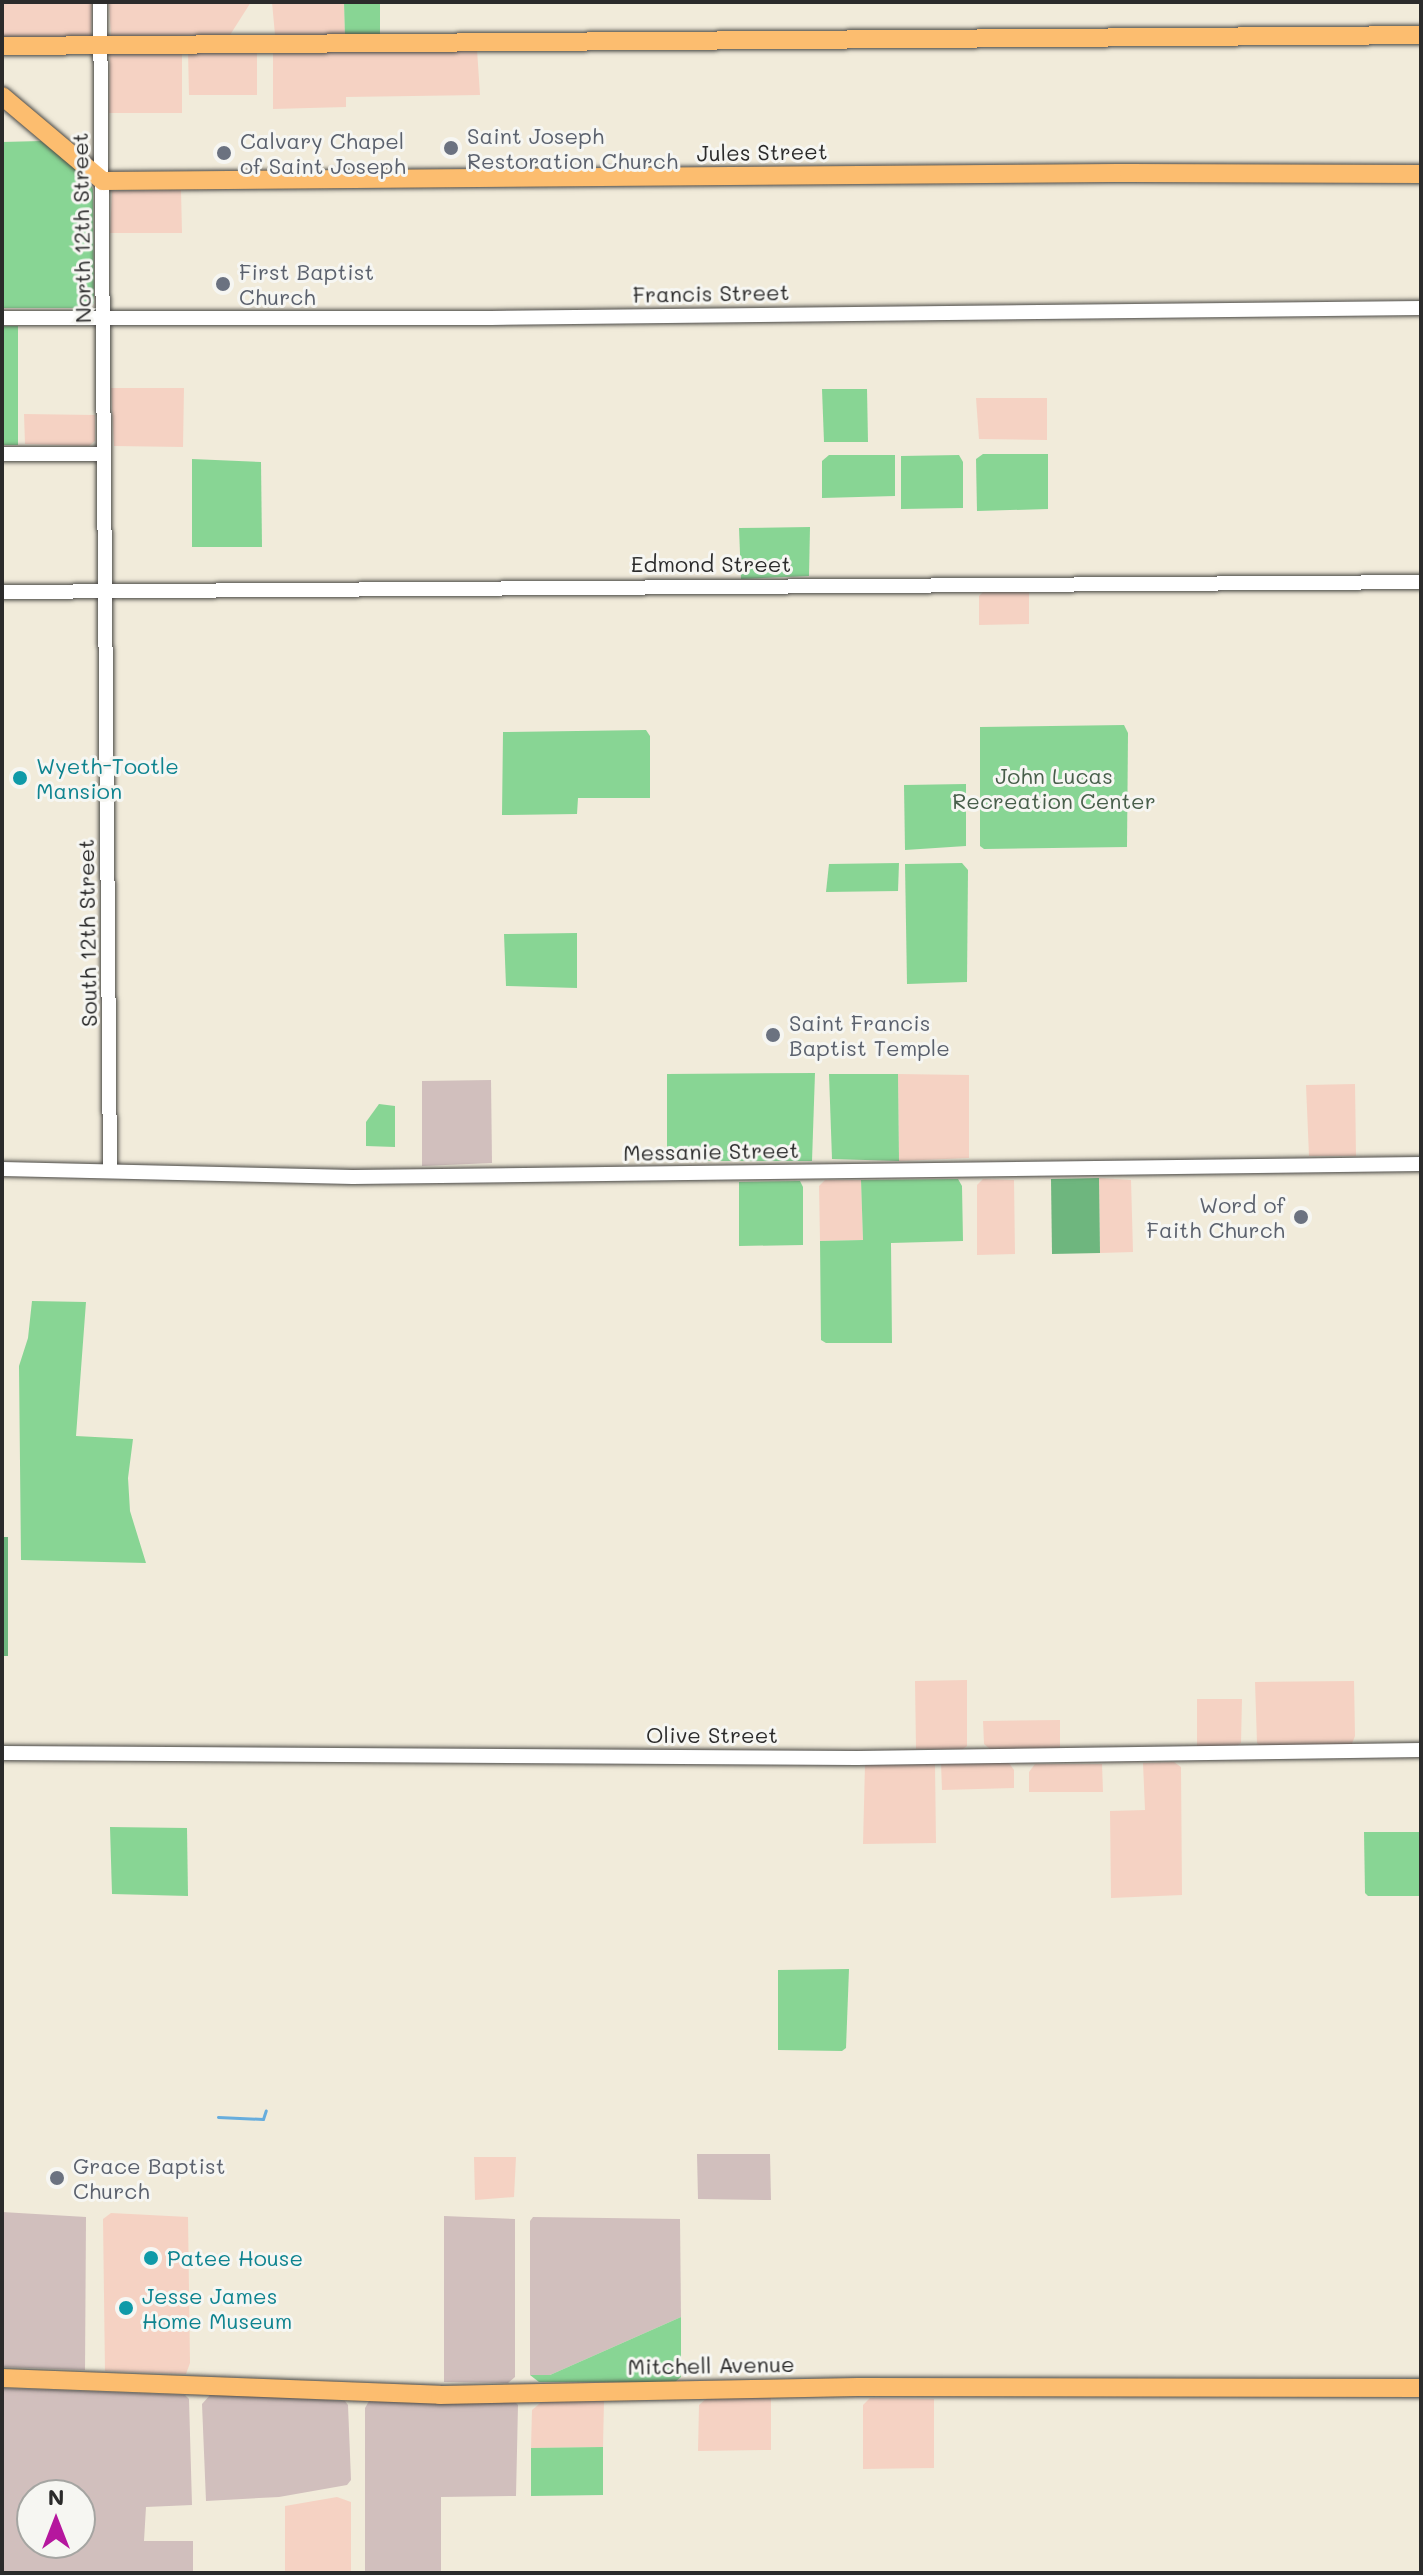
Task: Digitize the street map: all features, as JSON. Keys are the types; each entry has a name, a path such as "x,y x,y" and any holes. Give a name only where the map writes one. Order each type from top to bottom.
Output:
{"main road":[{"path":"2,46 1421,35"},
{"path":"2,96 103,181"},
{"name":"Jules Street","path":"103,181 1129,173 1421,174"},
{"name":"Mitchell Avenue","path":"2,2378 440,2395 858,2387 1421,2388"}],"street":[{"name":"North 12th Street","path":"100,2 104,454"},
{"name":"Francis Street","path":"2,318 1421,308"},
{"path":"2,454 104,454"},
{"name":"South 12th Street","path":"104,454 110,1171"},
{"name":"Edmond Street","path":"2,592 1421,582"},
{"name":"Messanie Street","path":"2,1169 366,1177 1421,1164"},
{"name":"Olive Street","path":"2,1753 857,1758 1421,1750"}],"shaded area":[{"path":"2,2 92,2 91,36 2,39"},
{"path":"109,2 251,2 230,35 111,37"},
{"path":"272,2 344,2 345,37 275,35"},
{"path":"477,49 480,95 346,97 346,107 273,109 273,51"},
{"path":"182,51 182,113 109,113 110,54"},
{"path":"188,51 257,52 257,95 189,95"},
{"path":"181,190 182,233 110,233 112,191"},
{"path":"111,388 184,388 183,447 114,446"},
{"path":"976,398 1047,398 1047,440 979,439"},
{"path":"24,414 95,415 95,441 89,446 25,444"},
{"path":"984,591 1029,591 1029,624 979,625 979,596"},
{"path":"898,1074 969,1075 969,1158 899,1161"},
{"path":"491,1080 492,1163 422,1166 422,1081"},
{"path":"1355,1084 1356,1156 1309,1156 1306,1085"},
{"path":"1099,1178 1131,1180 1133,1252 1100,1253"},
{"path":"983,1179 1014,1180 1015,1254 977,1255 977,1185"},
{"path":"825,1180 861,1180 863,1240 820,1241 819,1186"},
{"path":"967,1680 967,1746 963,1749 916,1749 915,1681"},
{"path":"1354,1681 1355,1736 1351,1746 1261,1746 1257,1743 1255,1682"},
{"path":"1197,1699 1242,1699 1241,1743 1237,1746 1197,1747"},
{"path":"1060,1720 1060,1749 991,1750 984,1744 983,1721"},
{"path":"1174,1762 1181,1767 1182,1895 1111,1898 1110,1811 1145,1810 1143,1763"},
{"path":"941,1763 1009,1763 1014,1770 1014,1788 942,1790"},
{"path":"935,1764 936,1843 863,1844 865,1765"},
{"path":"1035,1764 1102,1764 1103,1792 1029,1792 1029,1772"},
{"path":"697,2154 770,2154 771,2200 698,2199"},
{"path":"474,2157 516,2157 514,2197 475,2200"},
{"path":"2,2212 86,2217 85,2370 2,2367"},
{"path":"111,2213 188,2217 190,2363 186,2374 105,2371 103,2219"},
{"path":"444,2216 515,2219 515,2377 508,2383 444,2382"},
{"path":"533,2217 680,2219 681,2317 550,2375 530,2375 530,2221"},
{"path":"2,2388 185,2395 189,2399 192,2505 146,2507 144,2541 193,2541 193,2573 2,2573"},
{"path":"211,2394 345,2401 348,2405 351,2480 347,2485 279,2497 206,2501 202,2404"},
{"path":"707,2398 771,2398 771,2450 698,2451 699,2405"},
{"path":"870,2398 934,2399 934,2468 863,2469 863,2405"},
{"path":"545,2399 604,2400 603,2447 531,2448 532,2410"},
{"path":"369,2401 514,2401 518,2405 516,2496 441,2497 441,2573 365,2573 365,2408"},
{"path":"337,2497 351,2502 351,2571 285,2571 285,2506"}],"green space":[{"path":"344,2 380,2 380,36 345,37"},
{"path":"41,141 88,179 93,189 94,303 88,308 2,308 2,142"},
{"path":"2,326 18,326 18,445 2,445"},
{"path":"822,389 867,389 868,442 824,442"},
{"path":"983,454 1048,454 1048,509 977,511 976,459"},
{"path":"829,455 895,455 895,496 822,498 822,461"},
{"path":"959,455 963,462 963,508 901,509 901,456"},
{"path":"192,459 261,462 262,547 192,547"},
{"path":"810,527 809,576 741,579 739,528"},
{"name":"John Lucas Recreation Center","path":"1124,725 1128,733 1127,847 984,849 980,846 980,727"},
{"path":"646,730 650,736 650,798 578,798 577,814 502,815 503,732"},
{"path":"966,784 966,846 905,850 904,785"},
{"path":"899,863 898,891 826,892 829,864"},
{"path":"962,863 968,870 967,982 907,984 905,864"},
{"path":"577,933 577,988 506,986 504,934"},
{"path":"815,1073 812,1161 673,1161 667,1158 667,1074"},
{"path":"829,1074 898,1074 899,1161 832,1159"},
{"path":"379,1104 395,1106 395,1147 366,1146 366,1122"},
{"path":"1099,1178 1100,1253 1052,1254 1051,1179"},
{"path":"958,1179 962,1186 963,1241 891,1243 892,1343 826,1343 821,1340 820,1241 863,1240 861,1180"},
{"path":"800,1181 803,1187 803,1245 739,1246 739,1182"},
{"path":"32,1301 86,1302 76,1436 133,1439 128,1478 130,1511 146,1563 21,1560 19,1366 28,1338"},
{"path":"2,1537 8,1537 8,1656 2,1656"},
{"path":"110,1827 187,1828 188,1896 112,1894"},
{"path":"1364,1832 1421,1832 1421,1896 1368,1896 1365,1893"},
{"path":"849,1969 846,2048 842,2051 778,2050 778,1970"},
{"path":"681,2317 681,2377 675,2382 539,2382 530,2375 550,2375"},
{"path":"603,2447 603,2495 531,2496 531,2448"}],"waterway":[{"path":"218,2117 263,2119 266,2110"}],"place":[{"name":"Saint Joseph Restoration Church","path":"451,148"},
{"name":"Calvary Chapel of Saint Joseph","path":"224,153"},
{"name":"First Baptist Church","path":"223,284"},
{"name":"Wyeth-Tootle Mansion","path":"20,778"},
{"name":"Saint Francis Baptist Temple","path":"773,1035"},
{"name":"Word of Faith Church","path":"1301,1217"},
{"name":"Grace Baptist Church","path":"57,2178"},
{"name":"Patee House","path":"151,2258"},
{"name":"Jesse James Home Museum","path":"126,2308"}]}
